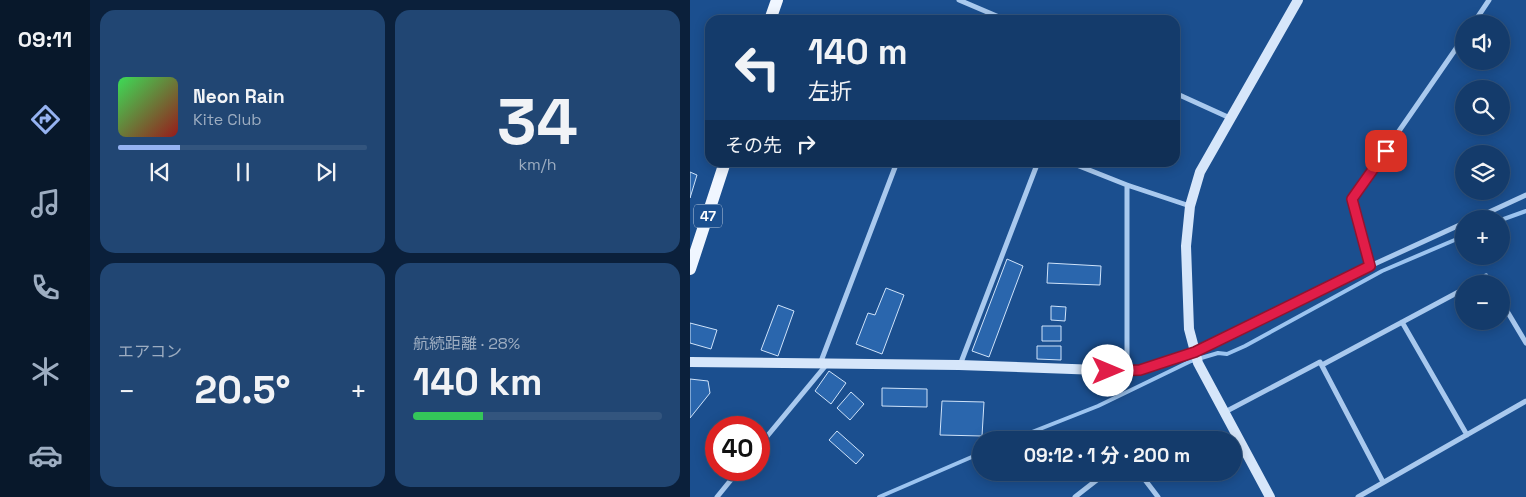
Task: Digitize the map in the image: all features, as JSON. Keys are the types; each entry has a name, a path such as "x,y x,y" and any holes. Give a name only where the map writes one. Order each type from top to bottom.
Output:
{"main road":[{"path":"772,15 777,0"},
{"name":"47","path":"690,270 723,167"}],"street":[{"path":"960,0 994,15"},
{"path":"1270,497 1223,413 1204,376 1195,352 1189,329 1186,246 1190,206 1200,172 1298,0"},
{"path":"1479,15 1489,0"},
{"path":"1370,266 1352,199 1455,50"},
{"path":"1180,95 1231,118"},
{"path":"770,432 823,364 895,167"},
{"path":"959,365 1036,167"},
{"path":"1082,167 1127,185 1190,206"},
{"path":"1127,185 1127,371"},
{"path":"1494,210 1526,195"},
{"path":"690,362 959,365 1140,370 1195,352 1370,266 1455,227"},
{"path":"1322,365 1455,293"},
{"path":"1510,317 1526,343"},
{"path":"1402,322 1467,435"},
{"path":"1223,413 1320,362 1384,482"},
{"path":"1358,497 1526,401"},
{"path":"717,497 730,481"},
{"path":"1075,497 1095,481"},
{"path":"1146,481 1158,497"}],"building":[{"path":"690,172 697,175 690,198"},
{"path":"1007,259 1023,266 989,357 972,351"},
{"path":"1048,263 1101,266 1100,285 1047,283"},
{"path":"886,288 904,295 882,354 856,344 868,313 875,315"},
{"path":"778,305 794,311 778,356 761,350"},
{"path":"1051,306 1066,307 1065,321 1051,320"},
{"path":"690,323 717,330 711,349 690,343"},
{"path":"1042,326 1061,326 1061,341 1042,341"},
{"path":"1037,346 1061,346 1061,360 1037,359"},
{"path":"829,371 846,383 831,404 815,391"},
{"path":"690,379 708,381 710,393 690,418"},
{"path":"882,388 927,389 927,407 882,406"},
{"path":"851,392 864,404 850,420 837,408"},
{"path":"942,401 984,402 982,431 972,431 972,436 940,435"},
{"path":"837,431 864,455 856,464 829,440"}],"waterway":[{"path":"1510,217 1526,211"},
{"path":"1035,431 1098,406 1191,361 1218,353 1227,354 1245,346 1382,271 1455,240"},
{"path":"879,497 972,457"}],"route":[{"path":"1108,371 1140,370 1195,352 1370,266 1352,199 1386,151"}]}
